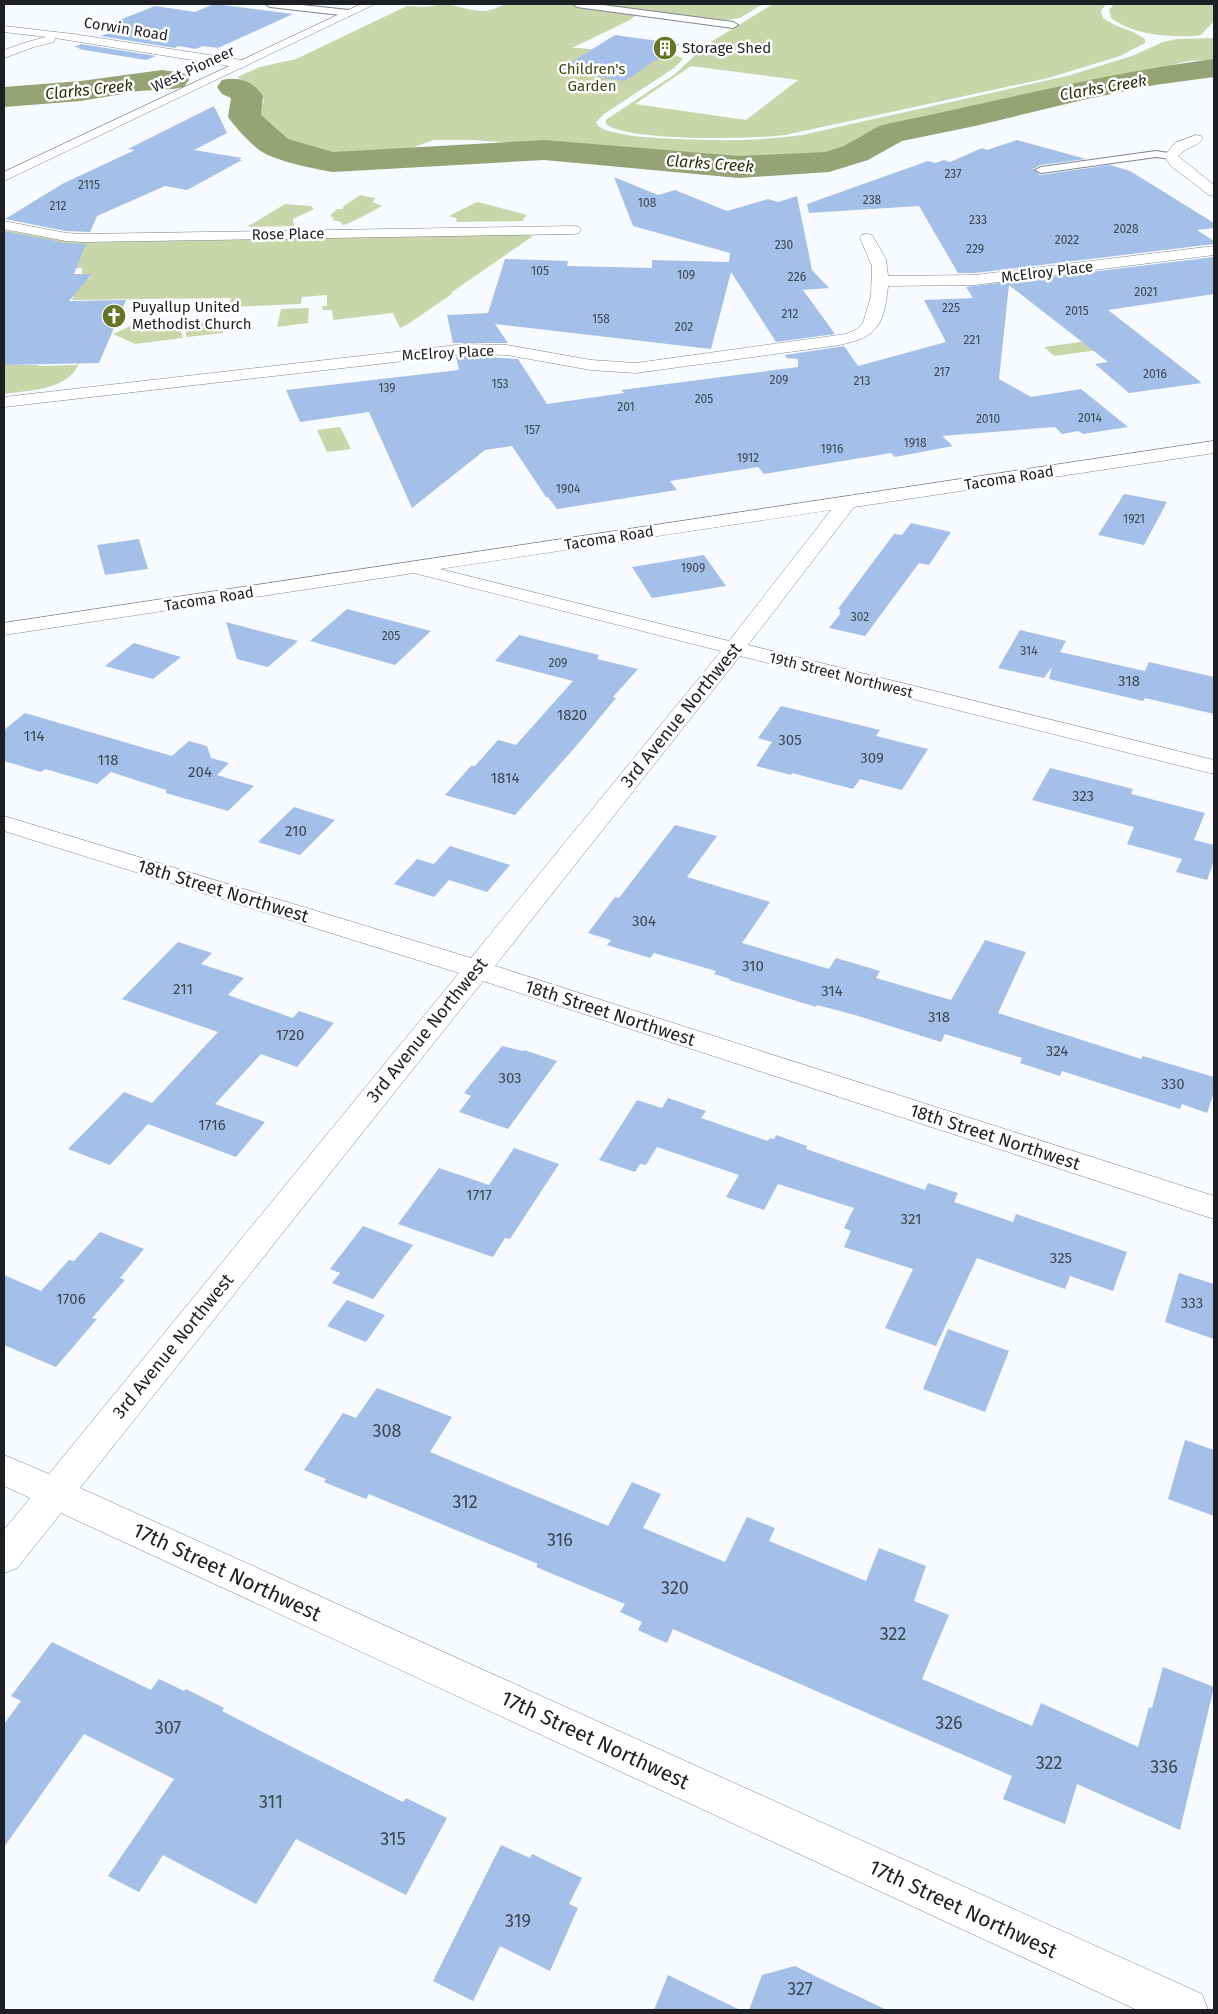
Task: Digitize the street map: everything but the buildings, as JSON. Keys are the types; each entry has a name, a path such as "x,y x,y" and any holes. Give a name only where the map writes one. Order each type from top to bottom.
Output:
{"street":[{"name":"West Pioneer","path":"4,177 369,4"},
{"name":"Corwin Road","path":"4,28 242,64"},
{"path":"4,54 31,44 73,37"},
{"path":"1196,139 1180,146 1171,156 1176,163 1214,192"},
{"name":"Rose Place","path":"4,225 66,237 93,238 574,230"},
{"name":"McElroy Place","path":"4,402 465,349 507,350 606,367 636,368 853,337 864,332 871,325 878,304 879,260 867,238"},
{"name":"McElroy Place","path":"879,281 975,280 1214,251"},
{"name":"Tacoma Road","path":"4,629 1214,447"},
{"name":"3rd Avenue Northwest","path":"4,1557 735,648 848,502"},
{"name":"19th Street Northwest","path":"410,568 1214,767"},
{"name":"18th Street Northwest","path":"4,823 475,969 1214,1208"},
{"name":"17th Street Northwest","path":"4,1470 1186,2010"}],"lane":[{"path":"270,4 349,13"},
{"path":"577,4 733,25"},
{"path":"1041,170 1156,154 1171,156"}],"green space":[{"name":"Children's Garden","path":"454,4 451,5 481,11 511,4 576,4 612,8 636,15 630,20 572,48 643,57 678,56 683,59 674,68 604,114 596,122 598,126 605,130 650,138 740,140 802,135 1067,76 1132,56 1163,42 1177,39 1214,38 1214,60 1188,61 1106,81 909,120 861,136 845,147 815,158 737,162 545,148 519,143 472,140 434,140 391,155 359,157 343,155 274,136 261,121 258,114 264,101 260,93 237,77 260,67 296,59 407,6 426,7"},
{"path":"593,4 763,4 740,18 720,21"},
{"path":"773,4 1106,4 1101,11 1103,18 1145,39 1145,43 1120,56 1048,78 785,135 692,138 639,134 619,130 606,124 606,120 610,117 675,74 706,45","holes":["691,66 798,80 746,120 635,104"]},
{"path":"1114,4 1214,4 1214,21 1201,35 1172,36 1151,34 1120,24 1111,18 1109,10"},
{"path":"360,195 375,198 373,202 382,206 343,225 341,222 332,220 334,218 330,216 337,209 342,209"},
{"path":"477,202 527,215 523,219 524,221 457,222 456,218 449,216"},
{"path":"285,204 311,206 314,209 293,219 294,226 247,227"},
{"path":"4,230 55,239 103,242 520,234 533,236 452,292 452,294 400,328 393,313 333,320 332,310 323,310 322,306 327,306 327,295 302,297 301,304 229,307 231,298 72,300 81,278 90,278 91,274 82,274 82,268 29,268 18,253 4,255"},
{"path":"309,308 308,323 277,327 281,309"},
{"path":"226,322 223,333 187,337 183,323"},
{"path":"179,323 183,338 135,344 113,334 135,324"},
{"path":"1087,341 1098,350 1054,356 1044,347"},
{"path":"6,348 8,365 76,365 79,363 74,372 57,384 47,388 4,394 4,352"},
{"path":"340,427 351,449 327,452 317,430"}],"waterway":[{"name":"Clarks Creek","path":"233,87 242,91 247,96 244,117 276,146 313,158 333,162 544,150 739,167 829,162 856,153 891,133 975,116 1087,89 1155,76 1214,68"},
{"name":"Clarks Creek","path":"4,97 81,91 150,80 173,80"}],"place":[{"name":"Storage Shed","path":"665,48"},
{"name":"Puyallup United Methodist Church","path":"114,316"}]}
